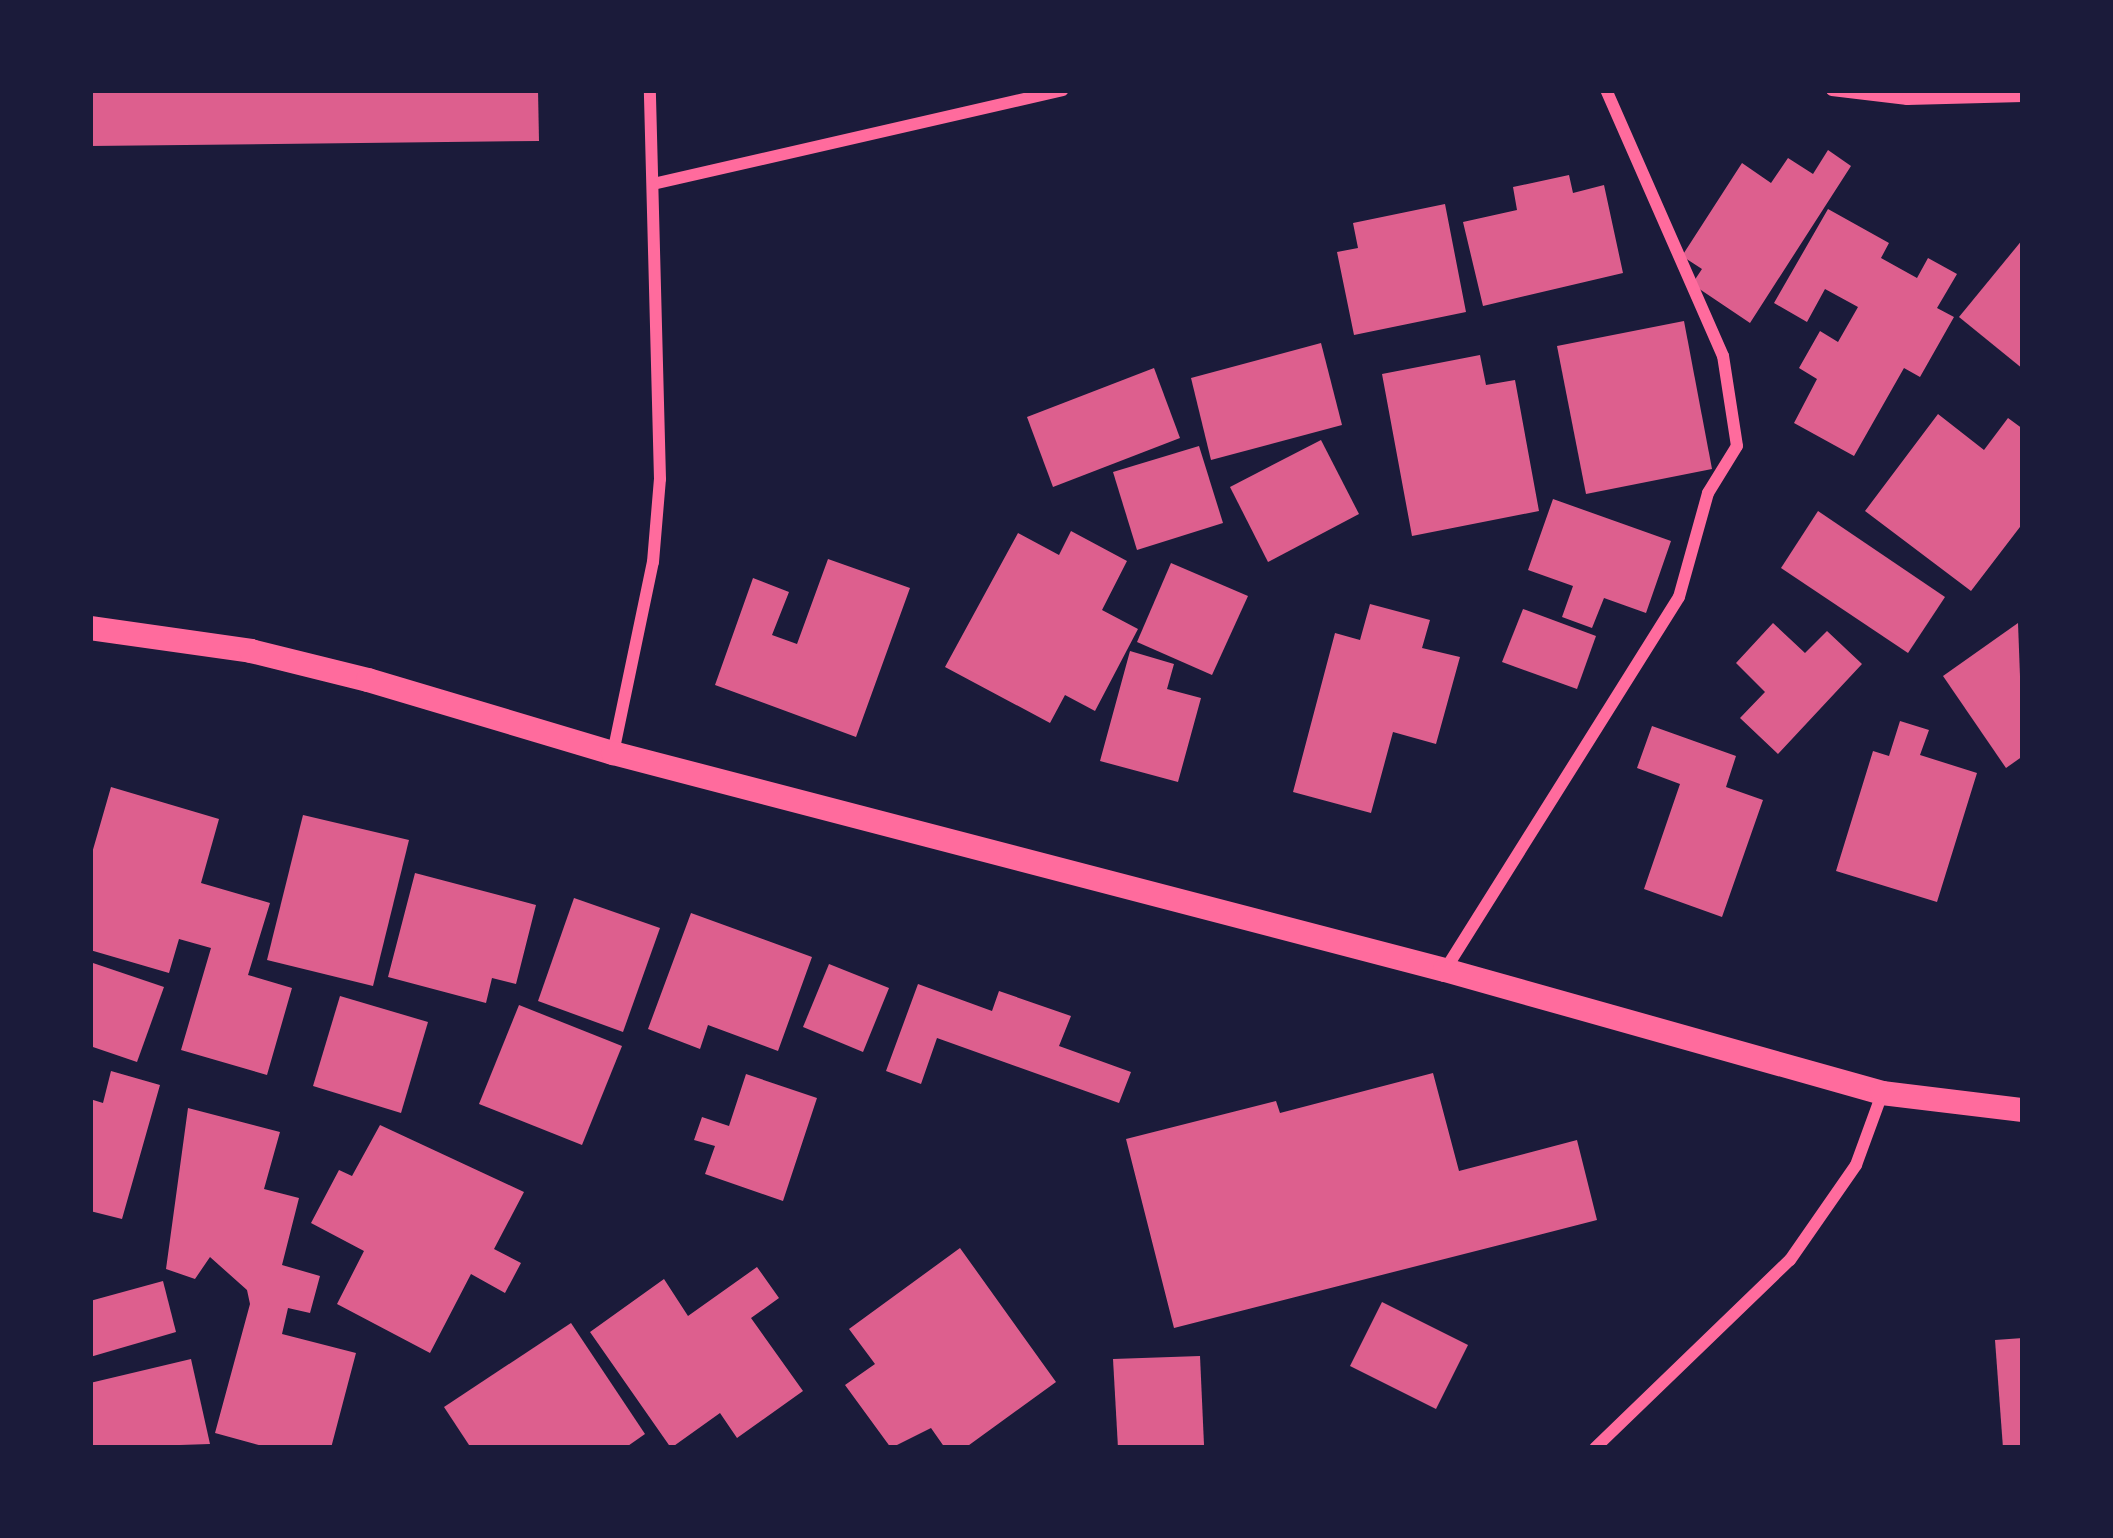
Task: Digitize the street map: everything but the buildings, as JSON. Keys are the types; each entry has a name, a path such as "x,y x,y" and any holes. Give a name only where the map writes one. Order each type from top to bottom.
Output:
{"main road":[{"path":"90,628 251,651 613,753 1445,970 1882,1093 2023,1110"}],"street":[{"path":"613,753 652,562 659,478 650,90"},
{"path":"652,184 1061,90"},
{"path":"1445,970 1679,597 1708,493 1737,446 1724,356 1606,90"},
{"path":"1832,90 1907,100 2023,96"},
{"path":"1594,1448 1790,1260 1856,1165 1882,1093"}]}
